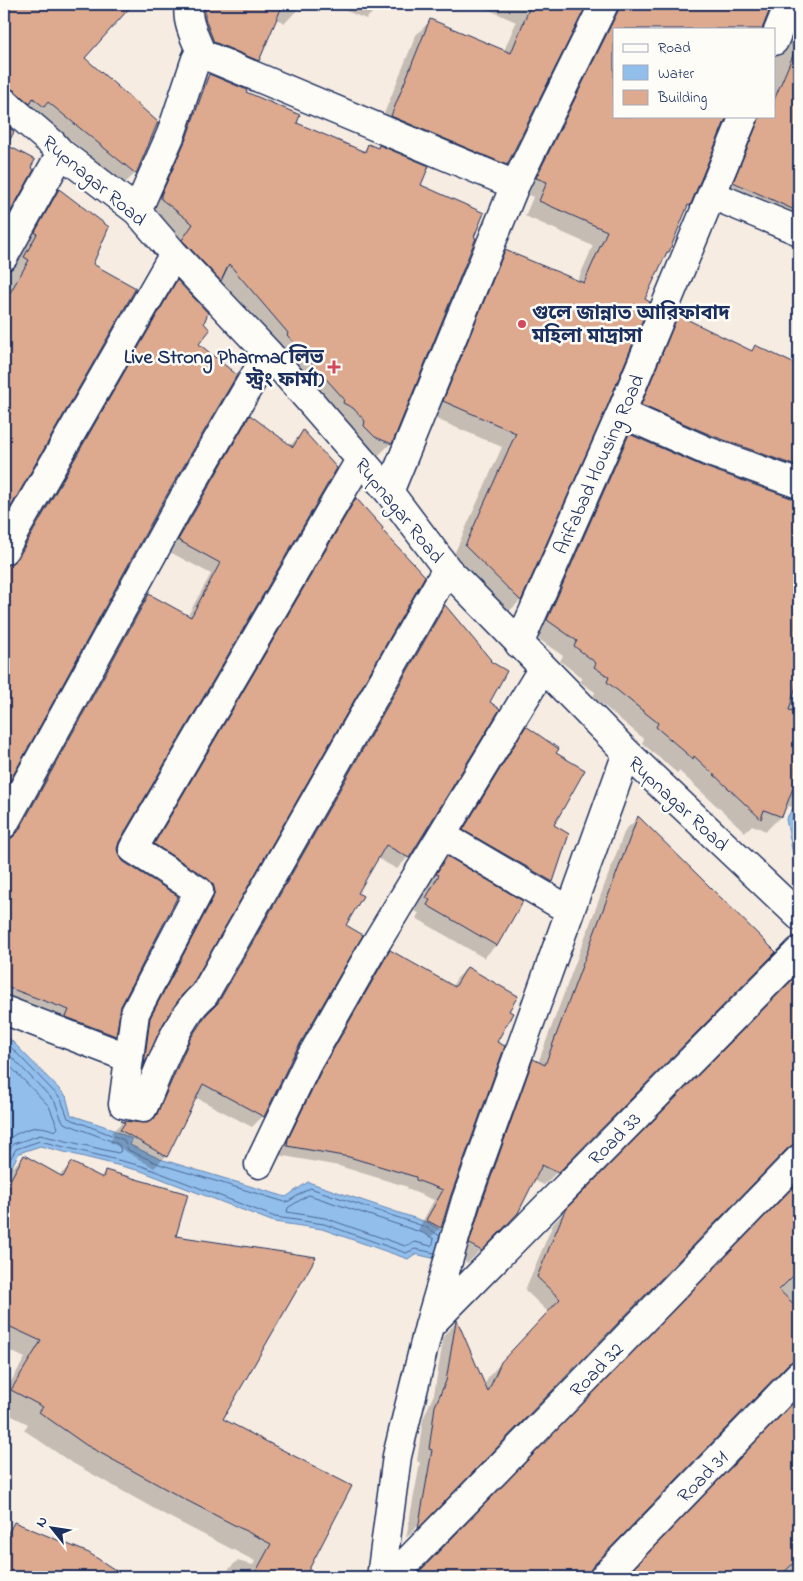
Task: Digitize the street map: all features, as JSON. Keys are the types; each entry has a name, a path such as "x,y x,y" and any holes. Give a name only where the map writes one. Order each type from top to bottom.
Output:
{"street":[{"path":"190,4 188,8 192,32 202,54 516,185"},
{"path":"389,492 516,185 604,4"},
{"path":"776,36 789,4"},
{"path":"137,211 171,134 196,59 202,54"},
{"name":"Rupnagar Road","path":"4,102 53,144 61,154 137,211 174,254 268,354 389,492 447,569 627,753 799,916"},
{"name":"Arifabad Housing Road","path":"519,644 621,413 743,118"},
{"path":"4,256 61,154"},
{"path":"712,195 799,231"},
{"path":"4,550 174,254"},
{"path":"4,824 175,513 268,354"},
{"path":"621,413 707,451 799,484"},
{"path":"360,460 133,849 198,891 135,1013 123,1104 143,1108 180,1024 204,995 447,569"},
{"path":"259,1164 307,1064 373,948 543,668"},
{"path":"381,1577 398,1456 430,1326 466,1200 627,753"},
{"path":"442,836 569,910"},
{"name":"Road 33","path":"430,1326 799,951"},
{"path":"4,1010 129,1058"},
{"name":"Road 32","path":"392,1577 799,1158"},
{"name":"Road 31","path":"604,1577 799,1375"}],"water":[{"path":"795,805 799,806 799,855 793,854 786,819"},
{"path":"4,1033 66,1096 71,1115 107,1127 132,1139 130,1145 160,1159 286,1197 308,1182 429,1223 447,1234 441,1260 415,1254 408,1259 322,1229 274,1222 141,1171 40,1146 19,1153 4,1181"}],"building":[{"path":"4,4 133,4 85,58 158,122 136,174 48,102 44,107 33,98 30,104 14,90 4,87"},
{"path":"205,4 283,4 259,61 214,42 205,19"},
{"path":"531,4 587,4 507,165 391,116 430,19 511,53"},
{"path":"620,4 772,4 762,28 613,28 613,118 726,118 690,206 688,205 669,252 667,252 645,299 650,302 607,407 521,601 465,546 516,433 443,401 505,250 584,283 607,231 539,201 547,182 536,178"},
{"path":"799,41 799,212 733,182 759,118 776,118 776,95"},
{"path":"209,74 300,115 297,123 365,152 368,144 378,148 379,145 429,166 421,185 484,213 474,237 476,238 392,444 375,437 364,426 365,421 353,408 343,403 344,399 287,335 288,333 229,264 221,281 182,240 193,224 161,199 161,195 186,139"},
{"path":"4,122 14,132 7,145 35,160 31,167 34,170 7,218 4,216"},
{"path":"59,189 109,227 93,264 136,288 4,519 4,303 29,260 24,257 37,234 35,232"},
{"path":"177,280 208,313 204,323 210,330 199,344 237,375 161,505 4,792 4,566 11,564 18,558"},
{"path":"678,315 752,351 755,345 799,366 799,467 713,436 641,405"},
{"path":"250,415 293,447 303,430 337,468 119,842 117,849 119,856 124,862 178,896 121,1006 116,1036 66,1017 69,1010 4,986 4,840 12,838 18,832 149,594 191,617 220,563 178,540"},
{"path":"629,434 702,466 794,499 799,499 799,676 789,710 799,712 799,790 793,788 782,817 764,810 761,819 694,756 693,759 656,727 658,723 607,682 609,677 594,667 596,663 574,646 577,641 547,620"},
{"path":"356,498 383,528 382,530 425,576 192,985 182,995 163,1024 144,1065 150,1018 215,891 213,884 207,878 154,844"},
{"path":"445,605 490,661 507,671 490,702 500,709 409,858 386,845 358,893 363,896 346,925 363,935 293,1056 264,1117 203,1084 167,1157 120,1130 125,1123 121,1121 147,1123 153,1120 157,1114 190,1039 206,1015 218,1003"},
{"path":"526,726 559,749 556,753 585,770 554,825 569,834 553,882 463,830"},
{"path":"638,816 776,952 558,1173 542,1165 518,1213 482,1251 469,1244 533,1059 545,1065"},
{"path":"447,856 523,901 497,946 427,905 430,900 426,898 439,875 436,874"},
{"path":"390,950 455,987 467,967 518,996 509,1011 513,1013 497,1042 505,1046 451,1195 441,1228 426,1220 443,1190 416,1180 416,1177 349,1157 287,1146 288,1139 321,1071"},
{"path":"797,975 799,978 799,1144 794,1144 788,1148 418,1529 432,1450 429,1449 435,1406 446,1381 456,1321 488,1392 501,1362 560,1299 537,1277 565,1210"},
{"path":"24,1155 63,1177 71,1162 103,1178 105,1170 188,1194 176,1236 316,1257 223,1419 352,1486 305,1577 253,1577 271,1544 86,1445 39,1412 43,1407 11,1390 41,1341 4,1324 4,1191"},
{"path":"799,1181 799,1270 779,1290 799,1309 799,1360 794,1360 788,1364 593,1566 589,1577 414,1577"},
{"path":"799,1397 799,1558 779,1577 625,1577"},
{"path":"14,1522 89,1553 126,1577 4,1577 4,1542"}],"place":[{"name":"গুলে জান্নাত আরিফাবাদ মহিলা মাদ্রাসা","path":"522,324"},
{"name":"Live Strong Pharma(লিভ স্ট্রং ফার্মা)","path":"334,367"}]}
